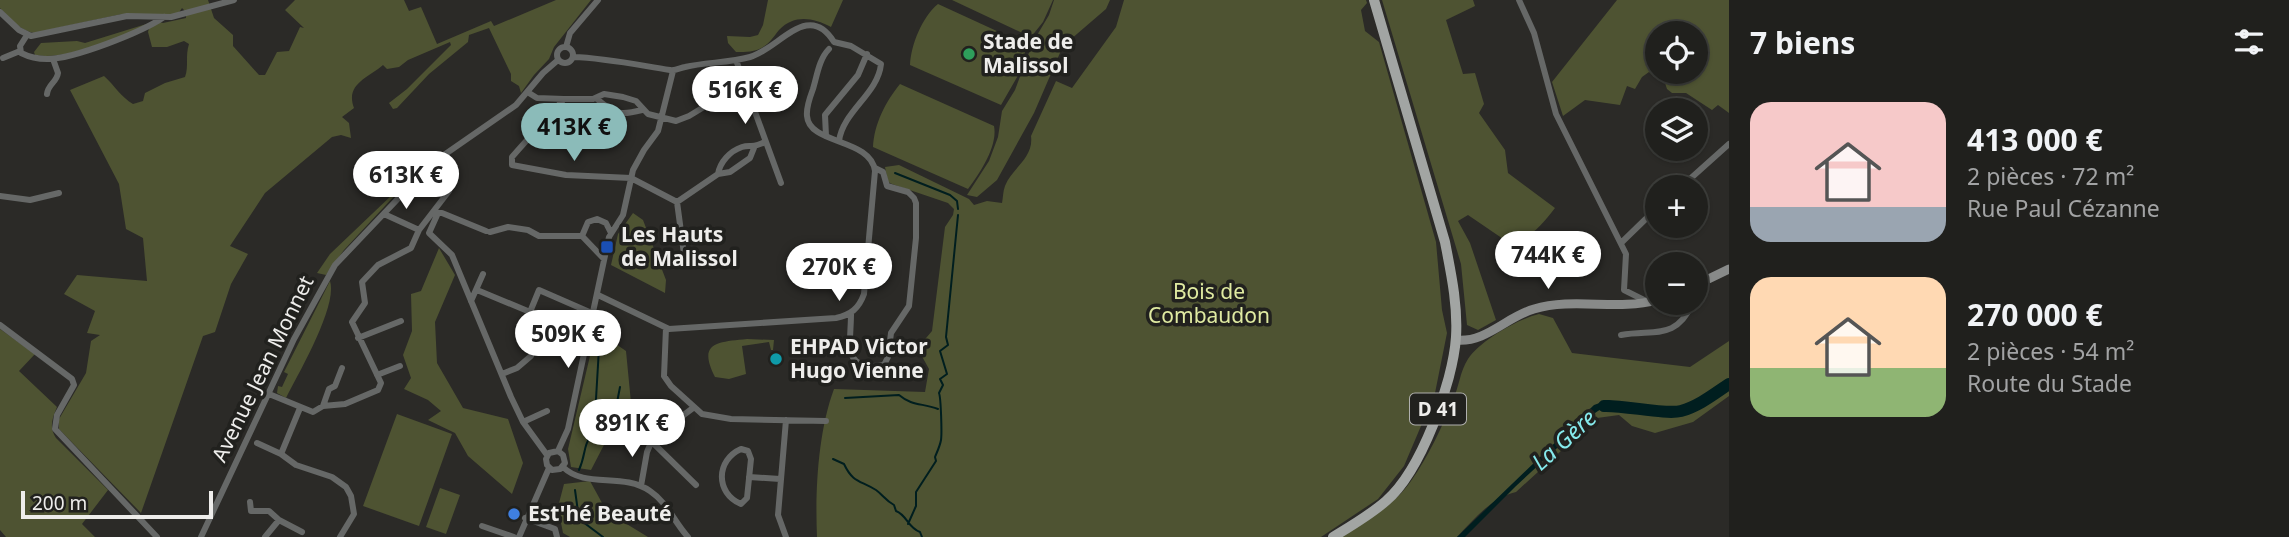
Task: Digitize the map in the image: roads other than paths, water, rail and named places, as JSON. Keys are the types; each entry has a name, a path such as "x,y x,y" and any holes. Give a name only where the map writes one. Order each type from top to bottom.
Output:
{"main road":[{"name":"D 41","path":"1333,537 1387,500 1407,477 1424,446 1438,409 1456,340 1452,279 1445,242 1374,0"}],"street":[{"path":"0,12 19,30 36,36 127,16 176,16 234,0"},
{"path":"566,47 570,33 598,0"},
{"path":"1519,0 1534,33 1556,114 1622,242 1627,262 1624,290 1645,298"},
{"path":"20,51 34,58 53,59 144,29 164,17"},
{"path":"566,47 557,51 558,60 566,64 573,57 593,58 673,71 695,65 736,60 764,51 799,24 821,26 834,42 867,54 880,62 881,68 869,91 842,127 839,141"},
{"path":"3,58 20,51 27,35"},
{"path":"566,47 573,52 573,57"},
{"path":"598,295 666,328 817,319 851,314 864,293 875,169 872,160 864,153 811,127 806,115 821,62 829,49"},
{"path":"827,136 825,115 858,75 867,54"},
{"path":"47,94 58,73 53,59"},
{"name":"Avenue Jean Monnet","path":"201,537 306,315 335,265 420,174 440,156 495,121 528,93 543,72 558,60"},
{"path":"736,60 780,183"},
{"path":"558,452 572,416 611,233 623,215 638,159 658,131 673,71"},
{"path":"597,99 612,111 624,114 642,110 662,118 680,120 744,82"},
{"path":"528,93 537,98 564,99 597,99 604,94 636,101 642,110"},
{"path":"564,99 512,157 512,165 566,175 631,178 677,202"},
{"path":"677,202 718,174 730,172 747,160 754,148 765,142"},
{"path":"1694,175 1729,144"},
{"path":"718,174 722,161 742,147 754,148"},
{"path":"851,314 854,362 859,365 884,365 888,357 891,333 909,306 916,247 916,203 908,192 887,186 883,172 875,169"},
{"path":"269,394 313,412 323,406 345,404 378,390 380,383 377,375 352,322 365,303 362,285 364,279 378,265 411,248 419,230 449,191"},
{"path":"0,196 30,200 59,193"},
{"path":"677,202 684,254"},
{"path":"558,452 565,458 563,467 558,470 549,468 546,464 547,455 523,422 452,255 429,233 438,213 442,213 488,231 508,227 528,230 539,236 582,236 604,259"},
{"path":"383,215 419,230"},
{"path":"582,236 588,222 597,219 606,223 611,233"},
{"path":"1622,242 1645,220"},
{"path":"1708,280 1729,270"},
{"path":"471,301 483,274"},
{"path":"477,290 530,312 539,290 594,314"},
{"path":"1456,340 1481,337 1520,314 1544,307 1645,302"},
{"path":"1621,335 1670,330 1687,315"},
{"path":"358,338 401,321"},
{"path":"0,325 72,379 74,386 57,415 55,429 157,537"},
{"path":"666,328 664,376 693,408 702,414 715,418 826,421"},
{"path":"502,373 517,368 531,356"},
{"path":"377,375 400,366"},
{"path":"323,406 329,389 335,386 342,368"},
{"path":"281,454 300,408"},
{"path":"641,486 651,441 693,408"},
{"path":"523,422 547,411"},
{"path":"786,420 778,515 786,537"},
{"path":"651,441 696,485"},
{"path":"257,443 281,454 288,461 332,477 346,487 354,514 340,537"},
{"path":"741,449 751,454 749,477 744,504 735,502 721,480 724,465 730,456 741,449"},
{"path":"547,455 558,452"},
{"path":"563,467 576,476 608,479 652,491 669,508 688,537"},
{"path":"482,526 516,537 549,468"},
{"path":"749,477 780,479"},
{"path":"250,502 251,512 269,511 279,520 302,532"},
{"path":"525,518 555,528 557,537"},
{"path":"265,537 279,520"}],"water":[{"path":"1608,400 1621,403 1619,410 1606,408 1594,414 1465,537 1457,537 1594,405"}],"waterway":[{"path":"895,173 950,195 957,201 958,209"},
{"path":"908,524 916,506 916,492 936,461 941,440 939,393 943,385 940,379 947,374 940,351 948,345 946,337 958,215"},
{"path":"579,470 588,440 607,424 596,399 599,348 610,344"},
{"name":"La Gère","path":"1604,406 1681,411 1700,403 1729,384"},
{"path":"607,424 614,418 620,387"},
{"path":"845,398 899,395 913,403 938,409"},
{"path":"833,459 844,464 854,478 876,490 894,505 896,511 903,515 922,537"},
{"path":"575,490 579,519 603,537"}],"place":[{"name":"Stade de Malissol","path":"969,54"},
{"name":"Les Hauts de Malissol","path":"607,247"},
{"name":"EHPAD Victor Hugo Vienne","path":"776,359"},
{"name":"Est'hé Beauté","path":"514,514"}],"park label":[{"name":"Bois de Combaudon","path":"1209,304"}]}
